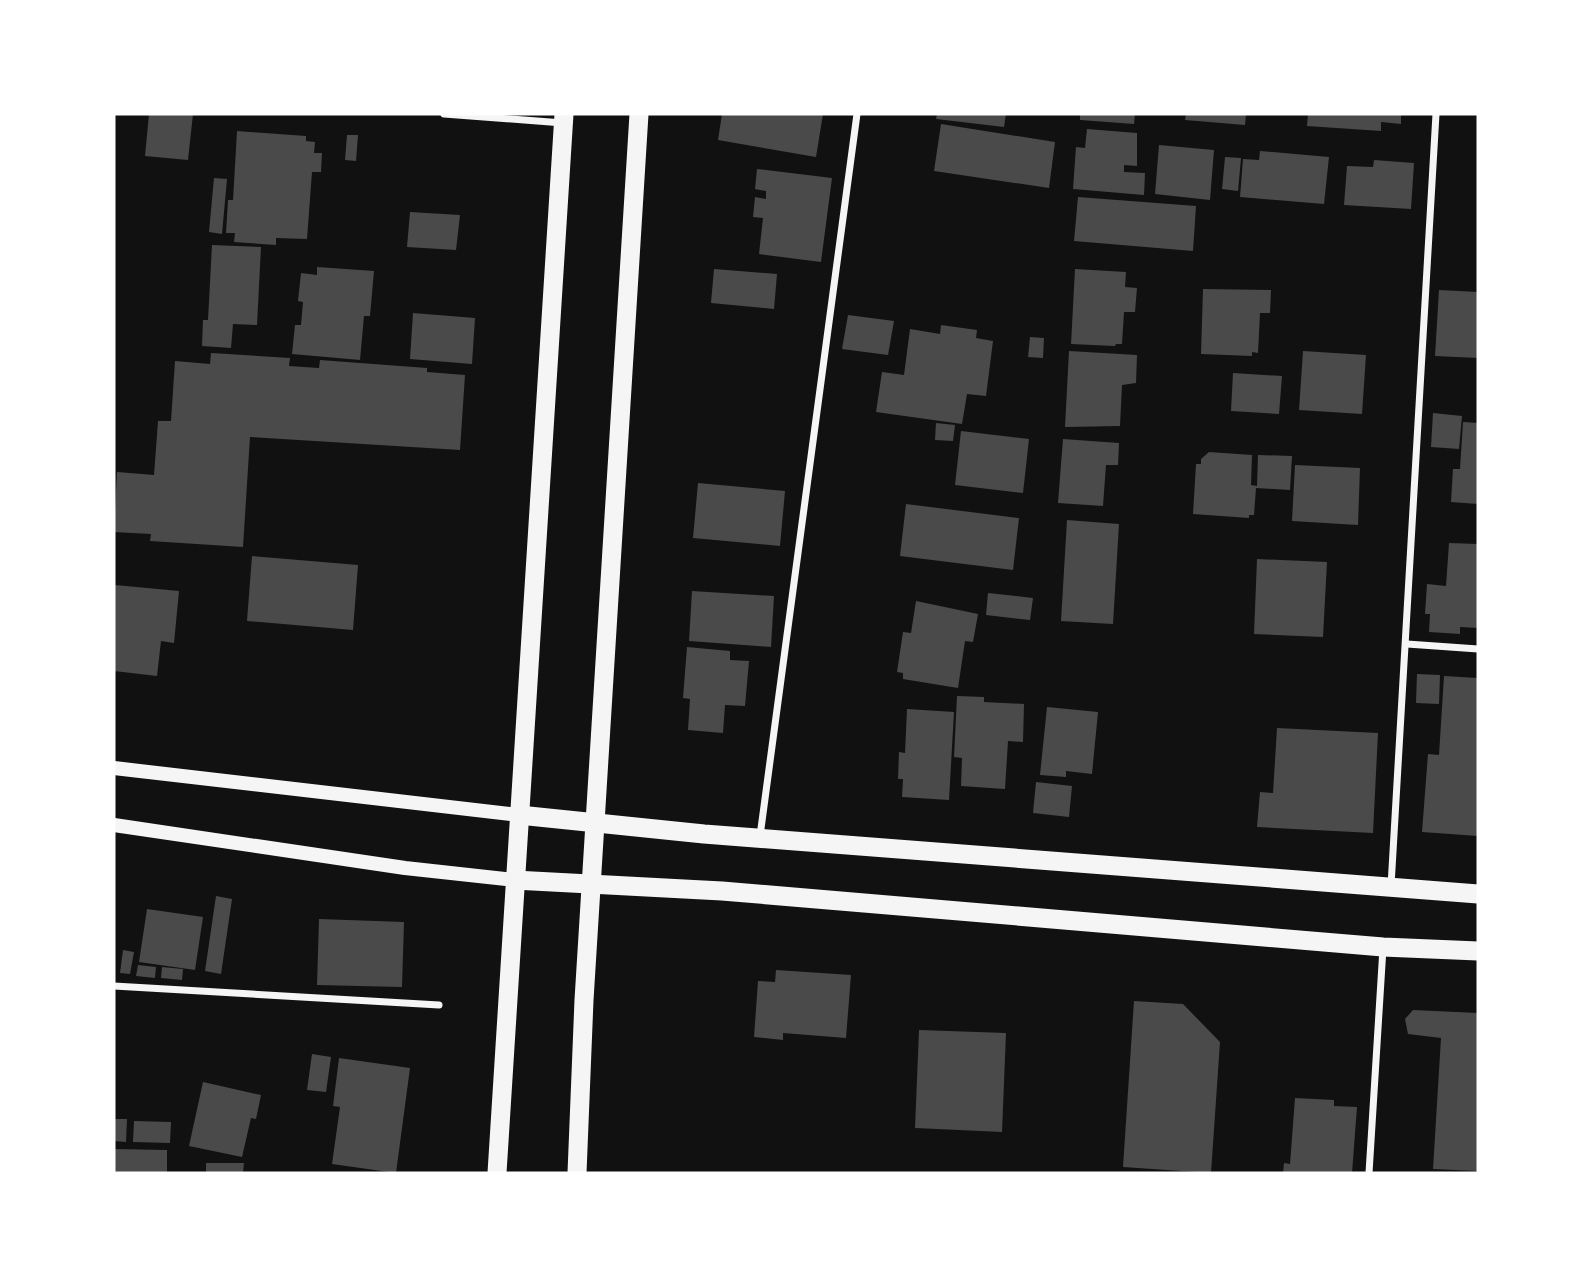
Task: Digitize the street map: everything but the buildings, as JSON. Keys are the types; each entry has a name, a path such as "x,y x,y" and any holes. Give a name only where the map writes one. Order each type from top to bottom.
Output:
{"highway":[{"path":"577,1173 591,883 639,114"},
{"path":"497,1173 564,118"},
{"path":"519,815 1391,890 1478,894"},
{"path":"514,880 722,891 1383,947 1478,951"}],"main road":[{"path":"114,768 519,815"},
{"path":"114,825 405,868 514,880"}],"street":[{"path":"444,114 564,118"},
{"path":"760,837 857,114"},
{"path":"1391,890 1436,114"},
{"path":"1407,644 1478,649"},
{"path":"1369,1173 1383,947"},
{"path":"114,986 439,1006"}]}
